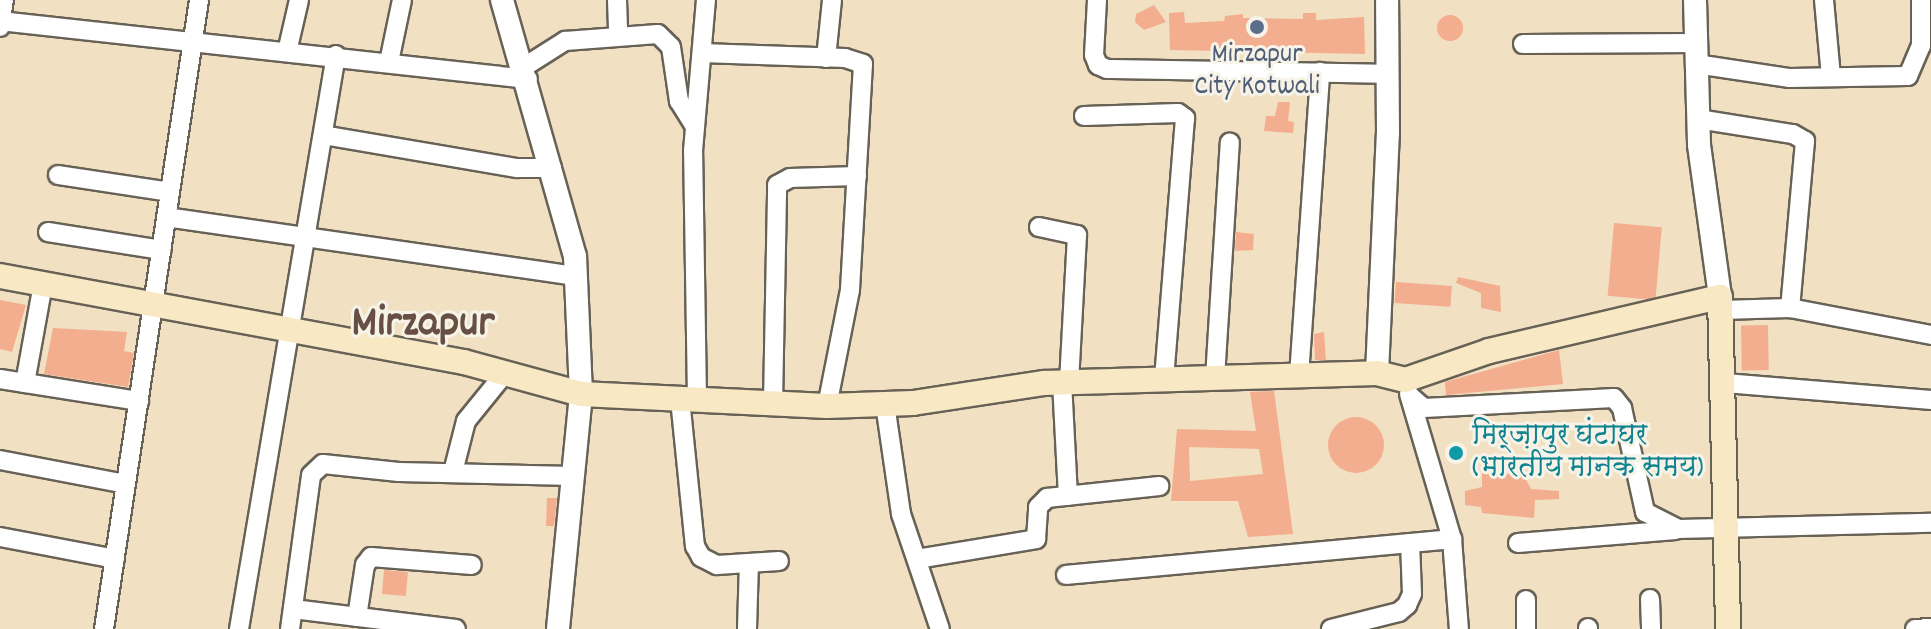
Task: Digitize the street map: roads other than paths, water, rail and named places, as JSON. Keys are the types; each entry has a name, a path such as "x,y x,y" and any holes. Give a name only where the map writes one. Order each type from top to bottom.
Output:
{"main road":[{"path":"0,276 505,373 581,394 827,406 885,404 1066,382 1377,373 1407,388 1489,351 1720,304 1725,383 1728,629"}],"street":[{"path":"0,27 4,0"},
{"path":"104,629 199,0"},
{"path":"287,52 299,0"},
{"path":"389,62 402,0"},
{"path":"502,0 552,168 576,276 581,394 558,629"},
{"path":"617,0 618,35"},
{"path":"706,0 694,125 688,399 695,546 707,563 779,561"},
{"path":"826,58 832,0"},
{"path":"1097,0 1094,55 1098,65 1107,69 1388,74"},
{"path":"1377,373 1388,74 1387,0"},
{"path":"1695,0 1698,119 1720,304 1790,308 1931,335"},
{"path":"1824,0 1831,77"},
{"path":"1523,44 1696,54 1790,78 1908,76 1921,46 1921,0"},
{"path":"0,21 192,44 526,73 554,45 645,32 666,39 679,101 694,125"},
{"path":"702,53 856,59 866,75 850,290 827,406"},
{"path":"239,629 336,55"},
{"path":"1299,376 1320,72"},
{"path":"1084,116 1178,113 1185,118 1164,379"},
{"path":"1698,119 1793,134 1805,141 1790,308"},
{"path":"323,135 517,168 552,168"},
{"path":"1215,378 1230,142"},
{"path":"58,175 170,192"},
{"path":"773,403 777,185 790,178 857,176"},
{"path":"166,217 576,276"},
{"path":"1039,227 1077,235 1066,382 1068,496"},
{"path":"48,232 162,250"},
{"path":"25,383 43,284"},
{"path":"453,472 466,421 505,373"},
{"path":"0,379 139,401"},
{"path":"1725,383 1931,400"},
{"path":"1407,388 1424,408 1614,398 1622,408 1645,512 1678,529"},
{"path":"1407,388 1452,539 1459,629"},
{"path":"885,404 901,514 940,629"},
{"path":"0,460 126,484"},
{"path":"290,629 316,467 333,464 573,476"},
{"path":"917,559 1033,541 1038,536 1042,501 1159,486"},
{"path":"1518,543 1678,529 1931,523"},
{"path":"0,537 115,559"},
{"path":"1066,575 1452,539"},
{"path":"1331,629 1399,612 1407,605 1412,594 1410,543"},
{"path":"357,617 365,565 371,557 472,565"},
{"path":"747,629 749,563"},
{"path":"1650,599 1651,629"},
{"path":"1526,600 1526,629"},
{"path":"293,609 456,629"},
{"path":"1915,629 1931,628"}],"place":[{"name":"Mirzapur City Kotwali","path":"1257,27"},
{"name":"मिर्ज़ापुर घंटाघर (भारतीय मानक समय)","path":"1456,453"}],"district":[{"name":"Mirzapur","path":"423,326"}]}
